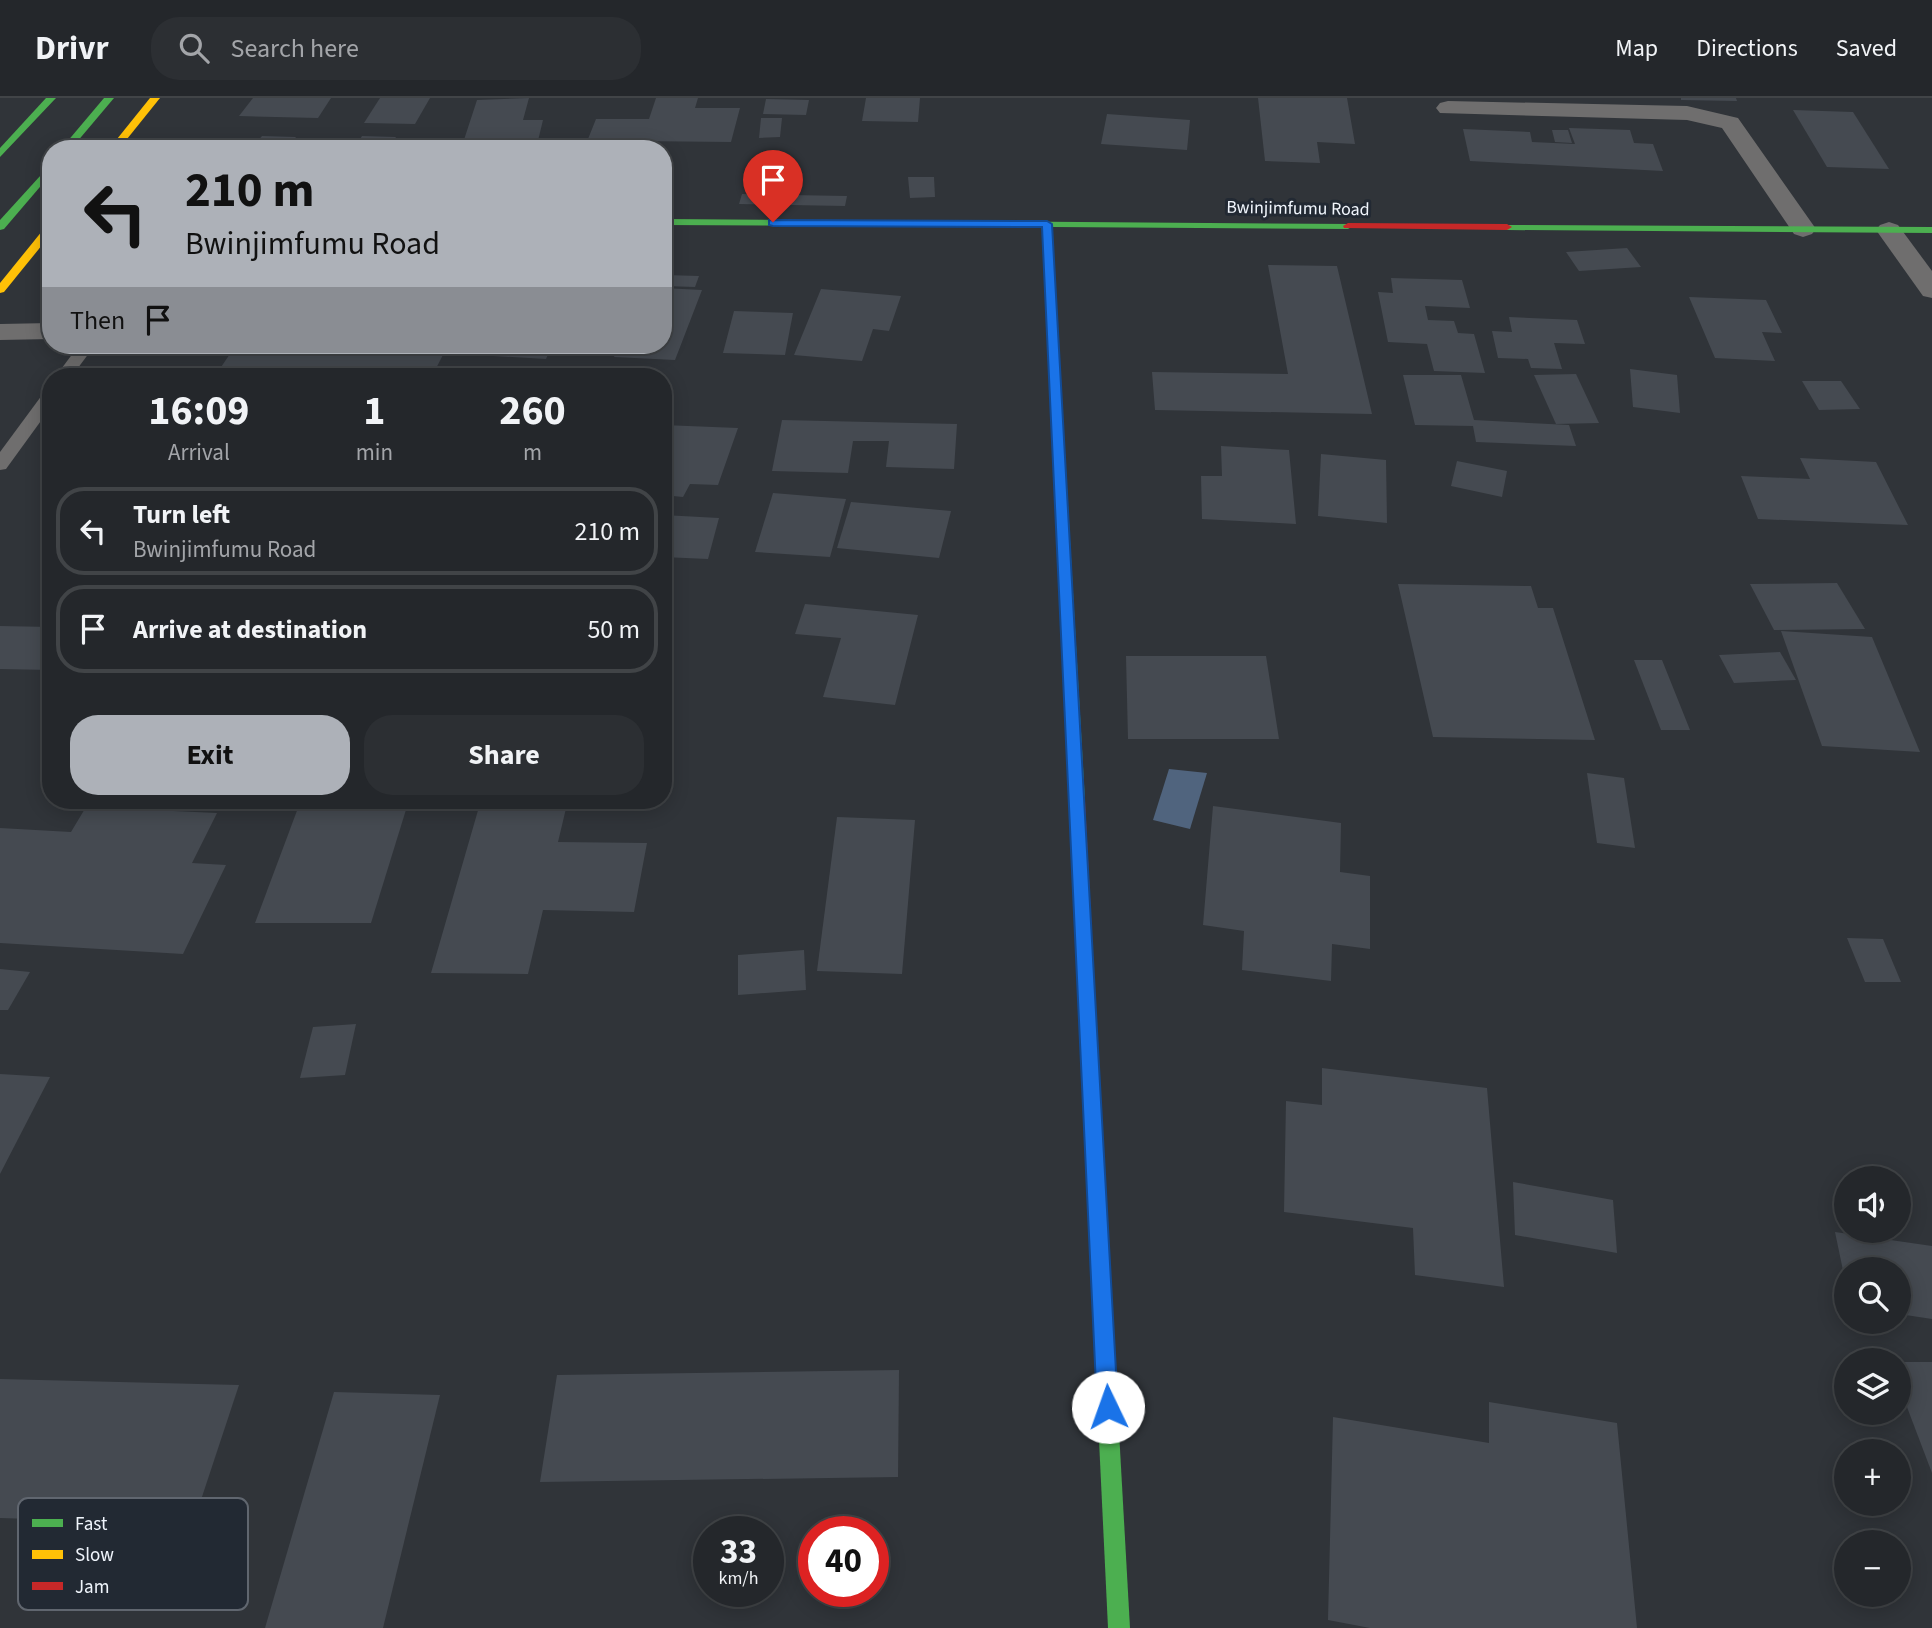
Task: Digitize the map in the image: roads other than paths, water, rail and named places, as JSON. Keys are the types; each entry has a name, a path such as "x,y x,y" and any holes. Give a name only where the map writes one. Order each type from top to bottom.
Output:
{"street":[{"path":"0,154 51,98"},
{"path":"74,140 109,98"},
{"path":"121,140 155,98"},
{"path":"1448,108 1687,113 1730,122 1803,229"},
{"path":"0,227 42,178"},
{"name":"Bwinjimfumu Road","path":"672,222 1932,230"},
{"path":"1047,224 1119,1628"},
{"path":"1889,230 1932,290"},
{"path":"0,290 42,238"},
{"path":"0,332 42,331"}],"lane":[{"path":"0,465 42,407"}],"water":[{"path":"1169,769 1207,773 1190,829 1153,820"}]}
